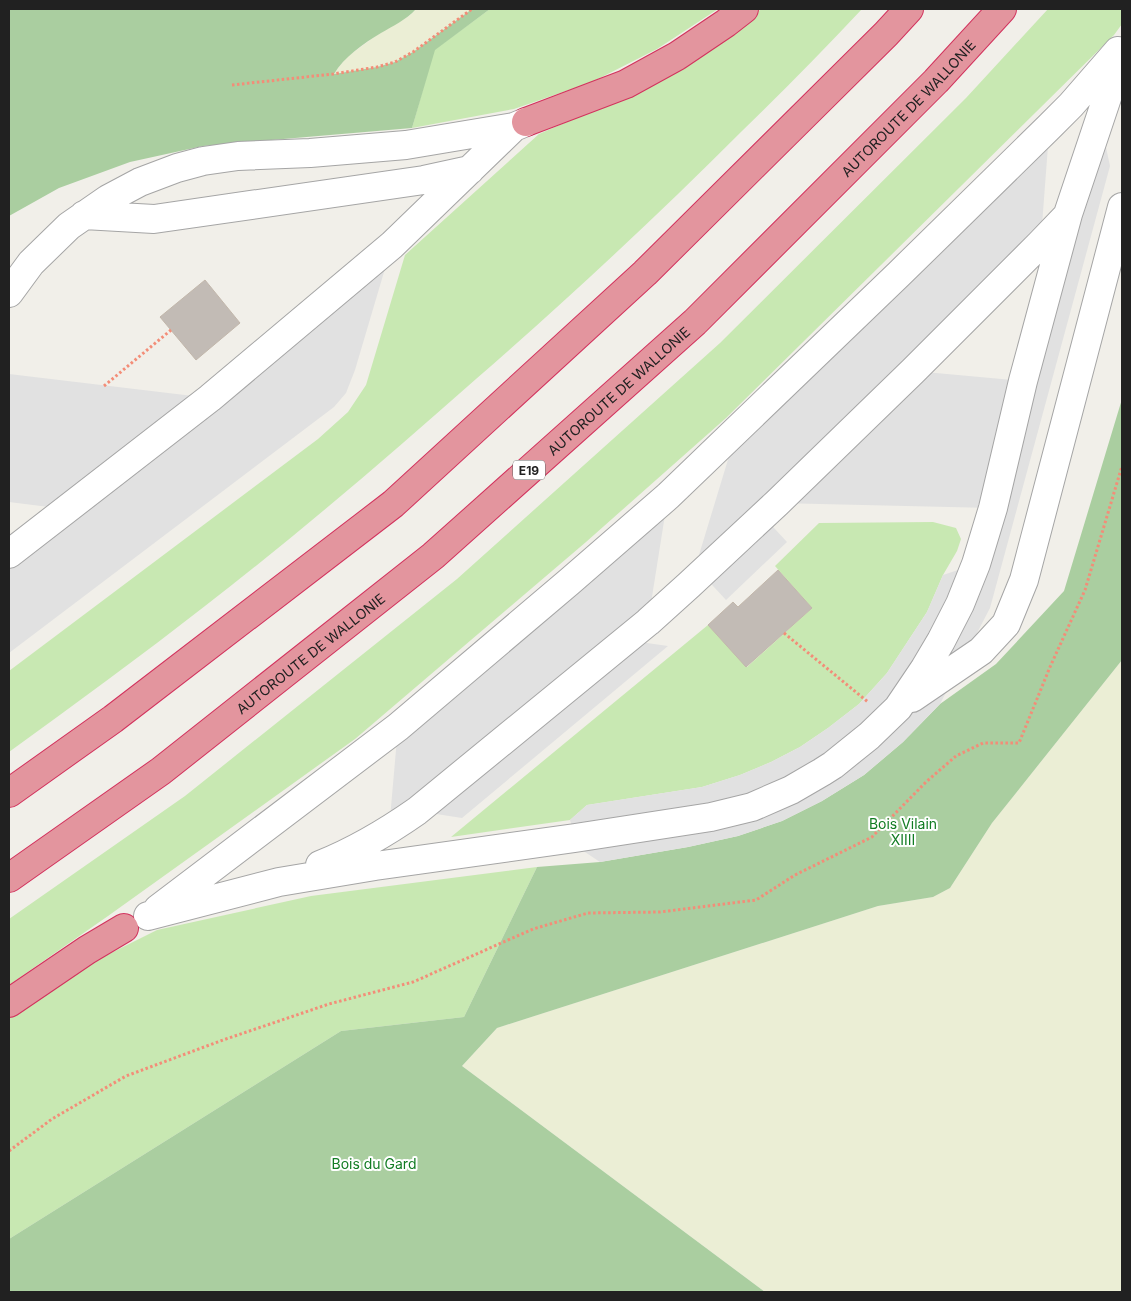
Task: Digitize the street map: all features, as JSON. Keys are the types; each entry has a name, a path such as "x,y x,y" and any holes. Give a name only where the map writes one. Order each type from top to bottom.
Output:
{"highway":[{"path":"520,124 626,84 677,56 726,24 744,9"},
{"path":"9,793 113,718 392,504 645,273 909,9"},
{"name":"AUTOROUTE DE WALLONIE","path":"9,878 161,771 433,556 695,322 936,80 1002,9"},
{"path":"9,1002 87,950 136,922"}],"lane":[{"path":"136,922 398,728 668,496 1049,127 1122,47"},
{"path":"892,714 925,668 941,641 960,604 976,564 993,508 1023,381 1068,214 1122,53"},
{"path":"9,554 210,398 392,245 520,124"},
{"path":"9,293 31,264 69,226 108,198 140,182 202,161 238,156 310,153 406,145 520,124"},
{"path":"84,215 154,218 424,180 470,170"},
{"path":"279,882 711,817 752,807 792,790 833,765 869,736 892,714 981,650 1006,624 1024,580 1122,207"},
{"path":"136,922 279,882 343,856 389,830 425,805 648,622 696,579 913,371 1068,214"}],"path":[{"path":"232,85 342,73 395,62 414,52 472,9"},
{"path":"104,386 171,330"},
{"path":"9,1151 52,1119 126,1076 223,1040 329,1004 413,982 533,929 588,913 660,912 756,900 795,876 872,837 926,782 956,756 983,743 1019,743 1050,667 1086,590 1122,466"},
{"path":"784,633 864,699 892,714"}],"green space":[{"path":"9,9 416,9 404,20 355,51 334,74 395,62 413,52 472,9 490,9 435,50 412,128 203,146 130,162 59,188 9,216"},
{"path":"416,9 472,9 413,52 395,62 333,74 347,57 377,35 409,16"},
{"path":"490,9 718,9 657,49 592,82 514,109 412,128 434,50"},
{"path":"761,9 862,9 788,86 644,226 544,319 410,437 240,579 132,662 9,752 9,671 318,439 348,412 366,385 405,255 539,134 631,94 731,34"},
{"path":"1048,9 1122,9 1122,24 1114,35 726,418 586,542 355,739 9,985 9,919 185,796 457,579 720,343 966,98"},
{"path":"1122,399 1122,660 992,823 950,888 933,897 878,906 497,1028 462,1066 765,1292 9,1292 9,1239 341,1031 464,1017 537,867 600,862 688,847 738,836 782,821 822,801 864,775 903,742 940,704 996,664 1064,591"},
{"path":"933,522 956,528 961,539 927,612 887,673 859,704 800,747 740,775 702,787 587,805 570,820 451,837 708,625 747,667 812,608 775,566 819,523"},
{"path":"1122,660 1122,1292 765,1292 462,1066 497,1028 878,906 933,897 950,888 992,823"},
{"path":"537,867 464,1017 341,1031 9,1239 9,1017 87,965 157,930 311,896"}],"shaded area":[{"path":"1100,119 1110,166 990,608 940,704 903,742 864,775 822,801 782,821 738,836 688,847 600,862 579,848 570,820 587,805 702,787 740,775 800,747 828,728 859,704 887,673 927,612 943,575 976,564 992,508 777,503 763,516 787,542 726,600 701,573 699,555 737,430 1048,146 1042,225 914,371 1023,381"},
{"path":"392,245 355,370 346,393 334,407 9,653 9,554 65,509 9,502 9,374 210,398"},
{"path":"668,496 648,622 626,640 668,646 462,818 417,811 389,830 398,727"}],"building":[{"path":"205,280 240,323 196,360 160,317"},
{"path":"778,570 812,608 746,667 708,625 733,602 738,607"}],"park label":[{"name":"Bois Vilain XIIII","path":"903,832"},
{"name":"Bois du Gard","path":"374,1163"}]}
